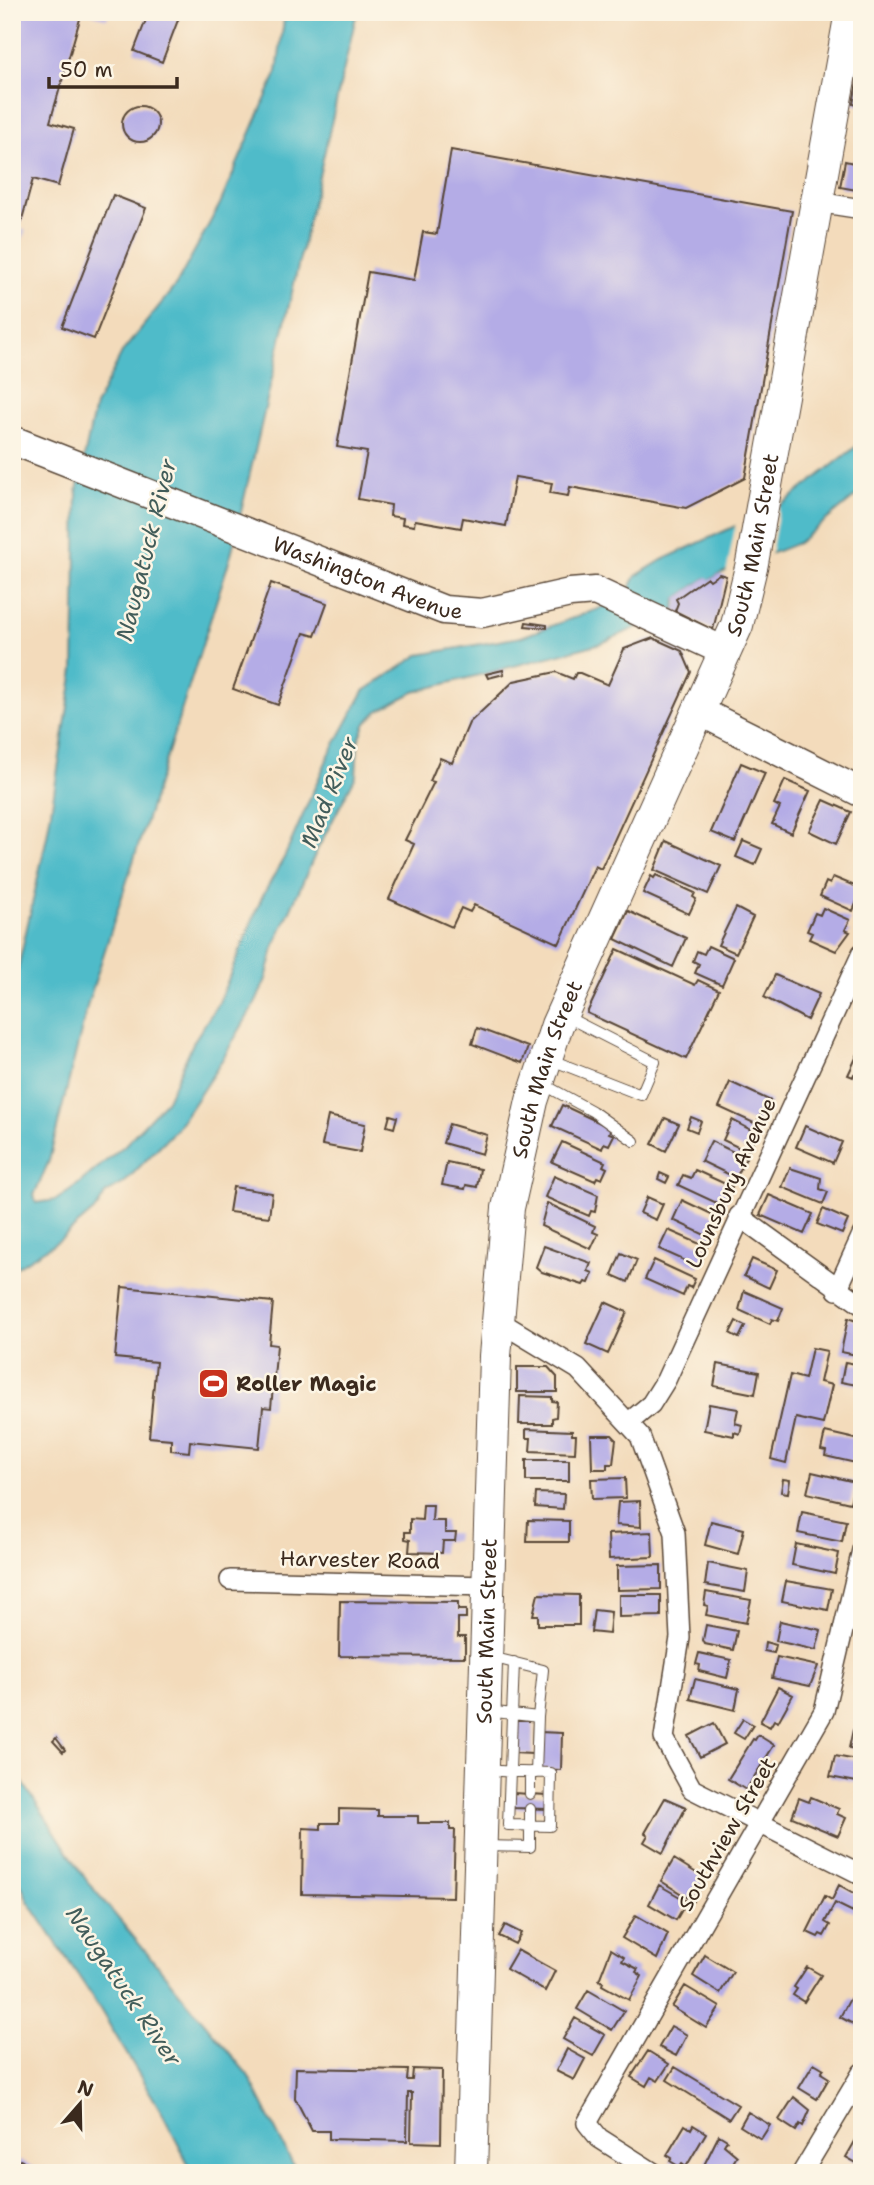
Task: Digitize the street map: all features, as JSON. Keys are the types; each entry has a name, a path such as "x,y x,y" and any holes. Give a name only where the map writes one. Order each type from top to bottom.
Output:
{"main road":[{"name":"South Main Street","path":"471,2173 481,1846 496,1771 499,1712 500,1659 489,1586 497,1321 508,1208 541,1069 561,1015 737,625 752,563 851,12"},
{"name":"Washington Avenue","path":"12,440 456,612 490,612 582,590 595,591 726,652"},
{"path":"699,711 862,793"}],"street":[{"path":"817,202 862,209"},
{"name":"Lounsbury Avenue","path":"628,1423 662,1390 739,1216 862,953"},
{"path":"739,1216 862,1306"},
{"path":"837,1290 862,1235"},
{"path":"497,1321 578,1369 640,1436 675,1533 680,1638 664,1738 692,1789 862,1875"},
{"name":"Southview Street","path":"654,2173 599,2138 587,2123 824,1711 862,1550"},
{"name":"Harvester Road","path":"230,1580 489,1586"},
{"path":"802,2173 862,2073"}],"lane":[{"path":"541,1069 641,1096 655,1062 561,1015"},
{"path":"541,1069 634,1142"},
{"path":"500,1659 543,1670 530,1794"},
{"path":"499,1712 538,1717"},
{"path":"496,1771 533,1772 551,1773 550,1826 508,1825 496,1771"},
{"path":"481,1846 530,1847 530,1809"}],"shaded area":[{"path":"12,227 26,230 12,269"}],"water":[{"path":"285,12 357,12 231,555 88,1003 49,1161 34,1195 36,1203 56,1200 71,1190 125,1145 167,1100 194,1041 219,1002 262,897 285,856 329,755 364,691 419,655 521,637 598,609 628,592 636,576 662,560 783,504 862,442 862,491 798,543 710,580 706,578 676,599 675,610 602,643 414,692 378,711 366,723 358,741 356,776 318,848 275,944 266,979 256,1002 216,1070 177,1128 124,1183 105,1194 97,1208 60,1240 12,1270 12,996 47,836 74,670 77,491 95,406 123,351 176,285 220,204 277,72"},
{"name":"Naugatuck River","path":"12,1766 87,1881 248,2075 297,2173 193,2173 161,2111 94,1999 28,1901 12,1863"}],"pier":[{"path":"780,503 771,555 726,574 736,522"}],"building":[{"path":"12,12 82,12 50,122 74,129 58,186 33,179 21,223 12,221"},
{"path":"85,12 109,12 107,19"},
{"path":"149,12 181,12 162,62 134,51"},
{"path":"862,66 862,106 853,104"},
{"path":"140,106 153,111 158,124 153,137 140,142 127,137 122,124 127,111"},
{"path":"451,150 792,211 745,478 686,508 570,487 568,496 550,493 552,483 515,477 506,526 463,518 461,528 415,520 414,526 402,524 403,518 390,516 391,505 358,499 367,452 337,447 368,272 414,280 423,232 437,234"},
{"path":"845,161 862,165 862,191 840,187"},
{"path":"113,195 146,208 94,339 62,327"},
{"path":"719,574 726,576 713,630 675,611 678,603 676,599 707,577 710,580"},
{"path":"271,583 327,603 315,636 304,633 278,705 233,689"},
{"path":"526,622 547,625 547,628 525,626"},
{"path":"653,638 682,651 691,672 601,869 595,866 559,944 474,905 470,912 461,908 452,927 389,899 414,844 405,840 434,782 430,781 440,758 452,763 469,723 514,681 556,672 573,679 576,673 580,673 608,685 624,649"},
{"path":"503,670 504,674 488,678 486,674"},
{"path":"741,763 765,773 735,842 711,832"},
{"path":"785,780 810,791 791,833 772,824 780,807 774,804"},
{"path":"824,800 851,812 836,844 809,831"},
{"path":"666,841 721,866 708,894 654,870"},
{"path":"743,841 762,849 755,865 736,857"},
{"path":"656,875 695,893 693,897 696,899 689,914 643,893 651,876 654,878"},
{"path":"833,877 862,889 853,911 820,896 826,882 830,884"},
{"path":"736,908 753,917 736,953 718,945"},
{"path":"823,908 850,920 845,930 850,932 836,951 809,939 812,933 807,931 815,913 820,915"},
{"path":"628,911 686,938 673,967 615,939"},
{"path":"708,946 734,958 722,985 695,973 699,964 693,961 697,951 704,954"},
{"path":"617,949 695,985 698,980 719,990 686,1059 587,1013"},
{"path":"775,975 819,994 807,1020 764,997"},
{"path":"477,1028 528,1047 522,1063 472,1044"},
{"path":"862,1045 862,1077 854,1074 853,1077 848,1075"},
{"path":"730,1082 771,1101 769,1105 766,1104 756,1124 719,1107"},
{"path":"562,1105 611,1128 609,1133 614,1135 609,1145 604,1143 602,1149 552,1126"},
{"path":"390,1115 397,1117 394,1128 387,1126"},
{"path":"328,1116 365,1124 360,1152 322,1145"},
{"path":"691,1117 701,1121 697,1132 687,1128"},
{"path":"665,1118 679,1124 666,1151 652,1144"},
{"path":"732,1120 757,1133 748,1152 723,1140"},
{"path":"449,1124 487,1135 482,1154 443,1143"},
{"path":"805,1126 842,1142 833,1163 796,1147"},
{"path":"711,1141 746,1158 736,1178 701,1161"},
{"path":"562,1142 605,1162 603,1166 607,1168 602,1179 597,1177 595,1181 552,1162"},
{"path":"447,1162 480,1169 477,1187 466,1185 465,1189 442,1185"},
{"path":"862,1167 862,1183 855,1180"},
{"path":"790,1168 821,1178 820,1189 828,1192 823,1204 782,1187"},
{"path":"695,1170 732,1187 723,1206 678,1185 683,1175 691,1178"},
{"path":"660,1173 669,1177 666,1183 658,1179"},
{"path":"554,1176 598,1195 595,1212 591,1211 589,1216 545,1197"},
{"path":"233,1187 272,1193 269,1217 229,1212"},
{"path":"769,1195 813,1214 804,1234 760,1215"},
{"path":"647,1197 663,1204 656,1220 640,1213"},
{"path":"682,1200 720,1218 711,1238 673,1220"},
{"path":"547,1203 595,1226 593,1232 598,1234 591,1249 541,1226"},
{"path":"823,1209 848,1220 842,1234 817,1224"},
{"path":"668,1230 707,1247 699,1267 659,1249"},
{"path":"544,1246 591,1263 588,1271 593,1273 589,1283 585,1282 583,1285 542,1272 536,1267"},
{"path":"621,1253 637,1260 628,1282 612,1275"},
{"path":"752,1259 777,1270 769,1288 744,1276"},
{"path":"654,1260 695,1279 691,1288 687,1286 683,1296 645,1279"},
{"name":"Roller Magic","path":"122,1287 273,1302 269,1344 277,1345 271,1408 263,1407 259,1448 190,1441 189,1452 171,1450 171,1439 149,1437 156,1362 115,1358"},
{"path":"744,1291 783,1308 778,1321 772,1319 770,1324 739,1310"},
{"path":"605,1302 627,1312 608,1354 586,1344"},
{"path":"848,1318 862,1323 862,1356 841,1352"},
{"path":"736,1321 745,1326 739,1338 730,1333"},
{"path":"812,1348 827,1351 820,1382 832,1385 823,1424 796,1418 786,1463 771,1459 790,1375 805,1379"},
{"path":"845,1362 862,1365 862,1386 841,1382"},
{"path":"718,1364 759,1372 755,1394 714,1386"},
{"path":"517,1367 548,1367 557,1377 557,1392 517,1392"},
{"path":"520,1396 552,1397 552,1401 557,1402 556,1417 552,1418 552,1424 519,1424"},
{"path":"709,1404 738,1409 735,1423 742,1425 740,1434 734,1432 734,1436 704,1430"},
{"path":"526,1429 572,1431 572,1435 576,1435 575,1453 530,1451 531,1438 526,1438"},
{"path":"825,1432 860,1440 860,1464 825,1456 826,1451 821,1450"},
{"path":"591,1435 612,1435 616,1439 613,1464 607,1464 607,1469 592,1469"},
{"path":"526,1460 569,1460 569,1481 526,1481"},
{"path":"812,1472 855,1482 850,1503 807,1493"},
{"path":"625,1478 626,1498 592,1499 591,1479"},
{"path":"783,1479 790,1480 788,1493 781,1492"},
{"path":"536,1493 564,1494 563,1509 535,1507"},
{"path":"640,1501 641,1527 616,1525 618,1502"},
{"path":"423,1505 433,1505 432,1521 445,1521 445,1533 456,1533 455,1541 443,1541 442,1553 409,1552 410,1540 405,1539 405,1532 410,1532 410,1519 422,1520"},
{"path":"802,1512 846,1521 842,1542 798,1533"},
{"path":"528,1520 569,1521 569,1542 527,1542"},
{"path":"711,1521 744,1529 738,1554 705,1545"},
{"path":"652,1532 653,1557 609,1559 608,1534"},
{"path":"796,1544 839,1553 835,1574 792,1565"},
{"path":"708,1563 748,1571 745,1592 705,1585"},
{"path":"661,1565 661,1589 617,1590 617,1566"},
{"path":"786,1581 832,1589 828,1610 782,1601"},
{"path":"706,1592 751,1600 746,1623 706,1615"},
{"path":"538,1594 579,1595 579,1625 538,1625 538,1615 533,1615"},
{"path":"619,1595 661,1595 661,1616 619,1617"},
{"path":"340,1601 458,1602 458,1610 466,1610 466,1618 458,1618 458,1637 465,1637 465,1657 339,1656"},
{"path":"594,1610 611,1612 609,1634 591,1632"},
{"path":"780,1621 821,1630 816,1650 776,1641"},
{"path":"706,1625 737,1631 733,1650 705,1644 703,1640"},
{"path":"765,1642 776,1645 774,1653 764,1651"},
{"path":"699,1653 731,1660 727,1678 699,1671 700,1665 696,1664"},
{"path":"777,1657 818,1666 810,1686 772,1678"},
{"path":"695,1679 739,1689 735,1710 690,1699"},
{"path":"778,1687 793,1695 778,1722 774,1720 770,1727 760,1722"},
{"path":"743,1719 753,1725 744,1739 734,1733"},
{"path":"515,1721 533,1721 532,1754 513,1753"},
{"path":"714,1723 725,1744 700,1757 689,1736"},
{"path":"853,1730 862,1732 862,1750 849,1748"},
{"path":"539,1732 562,1733 561,1770 538,1769"},
{"path":"758,1735 774,1745 746,1790 728,1779"},
{"path":"56,1738 65,1750 63,1752 53,1741"},
{"path":"835,1756 862,1761 862,1783 830,1777"},
{"path":"513,1793 547,1795 547,1809 512,1808"},
{"path":"811,1797 839,1809 837,1814 846,1818 838,1836 792,1817 799,1798 809,1802"},
{"path":"665,1798 686,1807 663,1853 644,1842 648,1835 645,1833"},
{"path":"339,1809 378,1810 378,1816 418,1816 418,1823 450,1823 450,1830 455,1830 453,1897 302,1894 303,1828 321,1829 321,1823 339,1823"},
{"path":"674,1859 706,1879 693,1901 661,1881"},
{"path":"659,1885 687,1901 676,1920 649,1904"},
{"path":"839,1885 857,1895 853,1912 835,1903 825,1922 830,1925 824,1936 820,1934 818,1937 807,1932 825,1896 832,1900"},
{"path":"636,1915 668,1934 657,1959 622,1938"},
{"path":"505,1925 521,1933 515,1944 499,1936"},
{"path":"611,1949 624,1957 622,1961 638,1969 636,1972 642,1976 629,2000 602,1985 603,1982 599,1980"},
{"path":"517,1950 555,1971 545,1991 506,1969"},
{"path":"705,1955 733,1972 720,1993 693,1976"},
{"path":"807,1967 821,1975 804,2002 793,1995 797,1989 794,1987"},
{"path":"685,1986 720,2007 706,2028 672,2007"},
{"path":"588,1990 624,2011 612,2030 577,2009"},
{"path":"851,1997 862,2003 862,2029 840,2017"},
{"path":"575,2018 605,2035 593,2056 563,2039"},
{"path":"671,2026 687,2035 676,2056 659,2047"},
{"path":"567,2049 585,2059 574,2080 556,2071"},
{"path":"648,2051 669,2064 658,2081 651,2077 646,2086 631,2077"},
{"path":"814,2063 824,2069 821,2073 829,2078 817,2099 799,2088"},
{"path":"675,2067 738,2105 729,2119 667,2080"},
{"path":"296,2068 408,2070 407,2080 412,2080 413,2069 442,2070 441,2143 411,2142 412,2093 408,2093 407,2141 329,2139 329,2131 312,2131 295,2098"},
{"path":"794,2097 810,2110 803,2126 800,2124 796,2131 779,2120"},
{"path":"748,2112 770,2125 761,2139 740,2126"},
{"path":"685,2125 691,2129 693,2125 706,2133 686,2167 682,2164 680,2167 670,2161 672,2158 667,2155"},
{"path":"719,2135 727,2140 724,2145 737,2156 727,2173 700,2173"},
{"path":"858,2136 862,2138 862,2166 846,2157"},
{"path":"20,2160 37,2169 35,2173 13,2173"}],"place":[{"name":"Roller Magic","path":"213,1384"}],"water label":[{"name":"Mad River","path":"329,792"}]}
